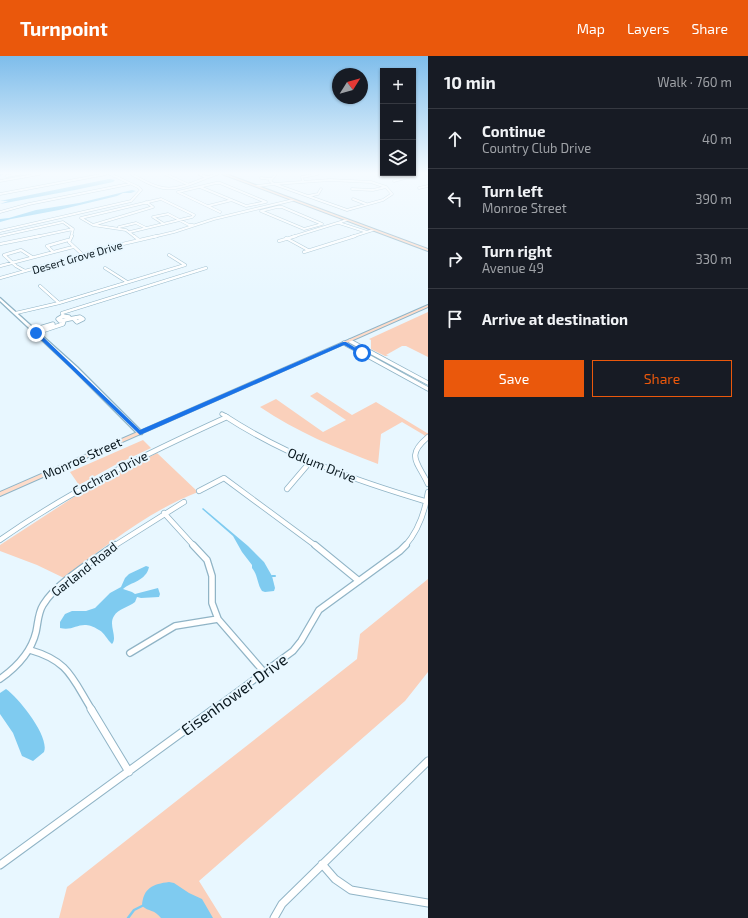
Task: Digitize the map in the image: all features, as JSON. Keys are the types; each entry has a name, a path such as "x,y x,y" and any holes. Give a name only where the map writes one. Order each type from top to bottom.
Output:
{"main road":[{"path":"331,214 428,250"},
{"name":"Monroe Street","path":"0,494 428,306"}],"street":[{"path":"0,230 71,214"},
{"path":"96,214 81,218 93,225 117,228 130,232 140,239"},
{"path":"93,225 129,214"},
{"path":"164,224 153,217 167,214"},
{"path":"168,214 192,225"},
{"path":"130,232 180,220 193,216 194,215 192,214"},
{"name":"Desert Grove Drive","path":"0,276 192,225 225,214"},
{"path":"268,214 302,229 322,224 299,214"},
{"path":"279,241 347,220"},
{"path":"0,236 62,222 74,229"},
{"path":"117,228 136,223 146,228"},
{"path":"339,223 366,233"},
{"name":"Desert Grove Drive","path":"140,239 192,225"},
{"path":"53,252 47,246 68,240 74,229"},
{"path":"0,244 74,229"},
{"path":"304,252 373,230"},
{"path":"286,238 308,250"},
{"path":"68,240 73,247 84,254"},
{"path":"0,266 73,247"},
{"path":"19,271 4,254 21,250 32,257"},
{"path":"164,255 174,254"},
{"path":"16,313 185,265 169,255"},
{"path":"16,266 25,270"},
{"path":"105,268 127,282"},
{"path":"62,321 58,319 63,316 62,313 206,268"},
{"path":"40,286 59,302"},
{"path":"0,299 74,368 140,433"},
{"path":"63,316 68,317 69,319"},
{"path":"35,332 63,324 62,321 74,319"},
{"path":"350,341 428,382"},
{"path":"344,343 428,388"},
{"name":"Odlum Drive","path":"225,415 265,441 310,462 366,483 427,502"},
{"name":"Cochran Drive","path":"0,540 49,506 81,487 124,464 225,415"},
{"path":"428,437 418,444 415,455 417,466 428,484"},
{"path":"287,489 310,462"},
{"path":"200,491 224,478 318,546 359,581"},
{"name":"Eisenhower Drive","path":"0,866 299,645 310,622 319,610 400,552 408,544 418,530 427,502 428,492"},
{"name":"Garland Road","path":"0,679 14,668 30,650 36,632 39,614 50,595 98,557 164,513 184,502"},
{"path":"164,513 207,560 212,576 212,603 218,618 264,672"},
{"path":"130,653 175,626 218,618"},
{"path":"30,650 51,657 67,669 129,772"},
{"path":"274,918 282,904 428,761"},
{"path":"322,864 332,878 344,887 351,890 428,903"}],"shaded area":[{"path":"428,312 428,357 406,346 402,346 386,355 389,356 385,356 371,349 371,340 369,339"},
{"path":"317,392 352,415 376,402 428,433 428,440 424,435 402,422 381,434 378,464 317,439 260,407 276,399 323,432 346,420 310,396"},
{"path":"143,440 151,448 115,465 79,485 70,472"},
{"path":"157,453 198,492 145,519 111,542 64,578 37,565 0,551 0,545 80,493"},
{"path":"428,579 428,672 405,701 199,881 222,918 59,918 67,887 357,659 360,634"}],"water":[{"path":"22,214 36,214 0,222 0,219"},
{"path":"203,508 248,546 264,562 272,576 275,588 274,591 262,591 252,565 242,552 233,536 202,509"},
{"path":"146,566 149,567 142,578 123,589 135,594 158,588 160,594 159,597 137,597 135,602 114,616 112,620 112,627 114,641 112,644 101,631 87,625 65,629 60,628 60,622 65,614 72,611 86,611 95,608 110,593 121,587 125,578 129,574"},
{"path":"6,689 32,718 45,745 44,752 33,761 22,756 13,733 0,714 0,693"},
{"path":"169,882 174,883 189,893 202,899 213,918 161,918 156,913 142,906 144,895 150,888 158,884"}],"waterway":[{"path":"128,918 134,910 142,906"}],"route":[{"path":"36,333 140,433 344,343 362,353"}]}
